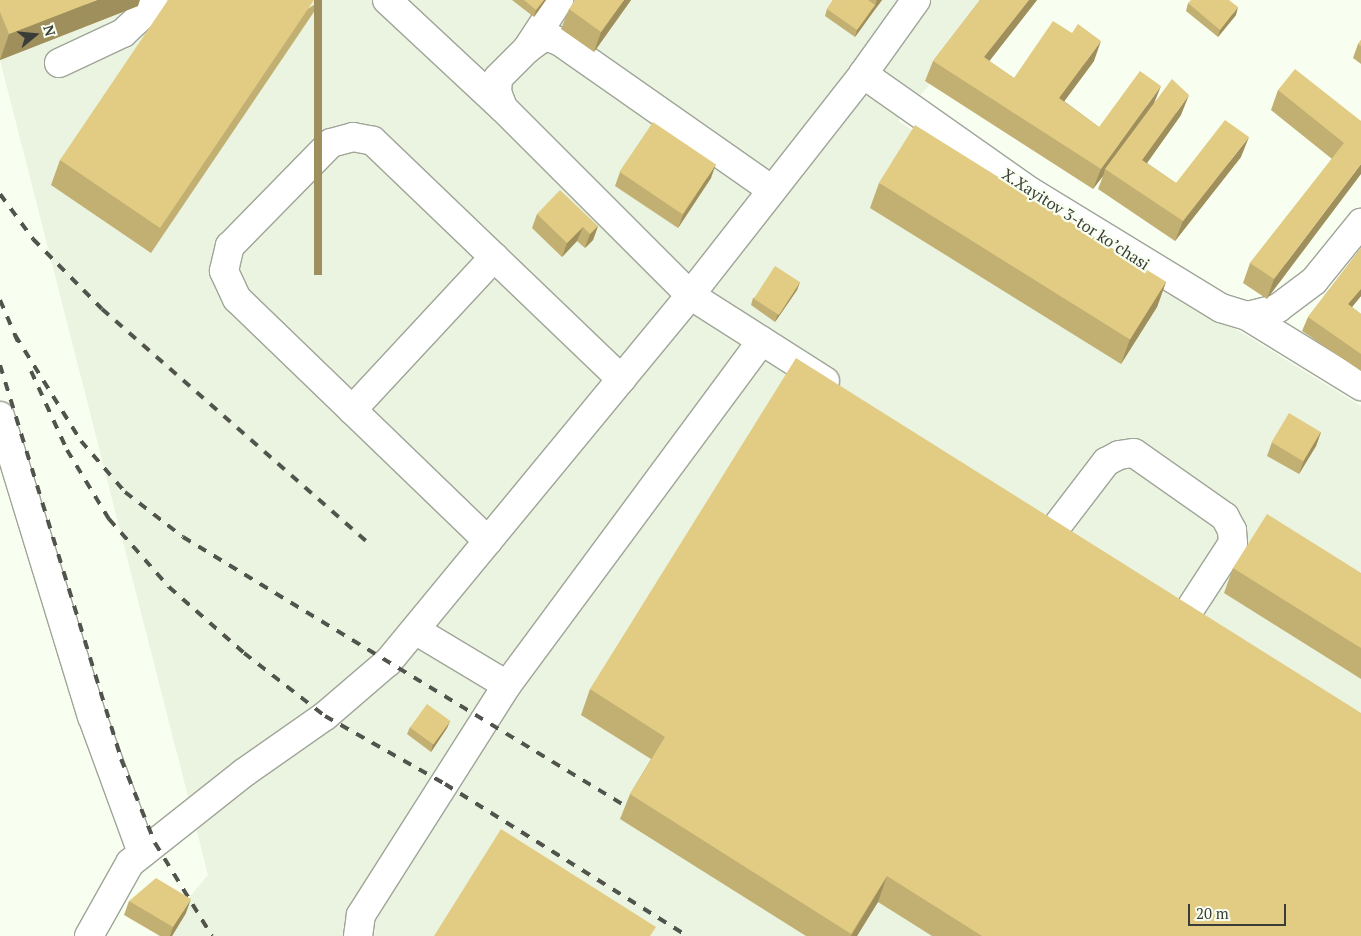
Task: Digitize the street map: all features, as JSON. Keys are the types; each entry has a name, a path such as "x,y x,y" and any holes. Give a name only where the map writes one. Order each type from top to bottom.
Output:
{"street":[{"path":"58,63 123,33 152,6 154,0"},
{"path":"387,0 503,108 690,295 846,394"},
{"path":"527,49 560,0"},
{"path":"89,936 130,863 245,772 325,716 388,662 690,295 863,74 916,0"},
{"path":"503,108 496,92 498,78 527,49 545,36 561,42 772,190"},
{"name":"X.Xayitov 3-tor koʼchasi","path":"863,74 1039,197 1170,279 1222,308 1247,316 1361,386"},
{"path":"488,541 237,300 224,271 230,246 331,143 353,137 373,140 621,379"},
{"path":"1247,316 1278,308 1314,281 1361,223"},
{"path":"352,410 494,257"},
{"path":"358,936 362,915 507,684 762,341"},
{"path":"0,416 92,716 142,853"},
{"path":"1058,526 1106,462 1119,455 1134,453 1225,516 1232,530 1233,543 1190,609"},
{"path":"1032,510 1082,542"},
{"path":"1165,594 1215,625"},
{"path":"415,630 507,684"}],"shaded area":[{"path":"0,0 1003,0 898,121 1361,406 1361,936 157,936 208,875 0,60"}],"building":[{"path":"0,0 97,0 9,34 0,12"},
{"path":"168,0 314,0 160,228 60,160"},
{"path":"524,0 544,0 536,10"},
{"path":"575,0 624,0 601,32 569,9"},
{"path":"833,0 868,0 875,5 857,30 827,9"},
{"path":"980,0 1029,0 984,57 1014,78 1053,21 1072,33 1078,24 1101,41 1059,98 1099,127 1140,71 1161,86 1101,169 933,61"},
{"path":"1191,0 1229,0 1238,7 1220,30 1188,3"},
{"path":"1295,69 1361,121 1361,164 1274,279 1250,263 1344,143 1278,90"},
{"path":"1172,79 1189,95 1142,160 1176,183 1225,120 1249,137 1183,221 1105,169"},
{"path":"653,122 716,164 682,214 619,172"},
{"path":"915,125 1166,282 1130,340 879,183"},
{"path":"560,190 598,226 590,234 583,227 567,243 537,214"},
{"path":"1361,248 1361,289 1348,304 1361,314 1361,354 1308,317"},
{"path":"775,266 800,282 779,315 754,299"},
{"path":"796,358 1361,713 1361,936 982,936 887,876 851,934 630,794 665,737 590,689"},
{"path":"1289,413 1321,432 1303,461 1271,442"},
{"path":"1267,514 1361,573 1361,648 1233,568"},
{"path":"427,704 450,721 433,745 410,727"},
{"path":"501,829 656,927 650,936 434,936"},
{"path":"156,878 191,899 173,927 129,901"}],"railway":[{"path":"0,194 33,239 102,309 367,542"},
{"path":"0,300 18,342"},
{"path":"15,335 81,441 125,492 183,537 637,813"},
{"path":"0,365 121,759 155,843 212,936"},
{"path":"31,371 67,450 109,519 169,587 244,653 325,716 445,784 687,936"}]}
